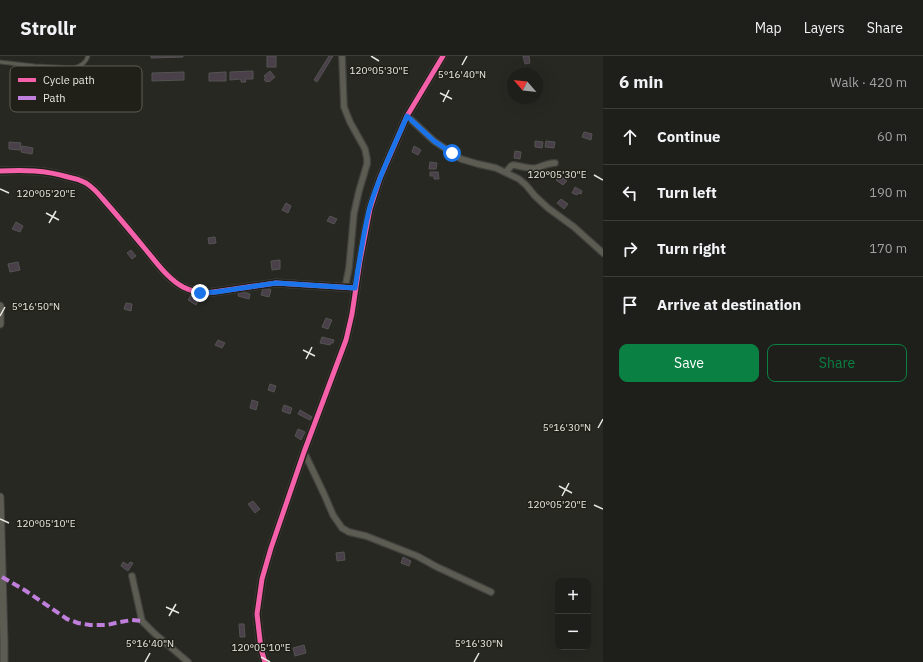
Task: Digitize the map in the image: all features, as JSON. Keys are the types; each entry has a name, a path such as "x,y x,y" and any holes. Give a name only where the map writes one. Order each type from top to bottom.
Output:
{"street":[{"path":"342,56 344,107 350,122 365,148 367,159 367,164 358,191 354,213 349,268 345,288"},
{"path":"265,662 261,649 257,614 262,579 304,452 346,340 352,314 355,288 370,209 380,178 407,116 443,56"},
{"path":"407,116 434,141 461,159 496,168 518,179 526,185 548,208 574,227 603,252"},
{"path":"506,172 513,165 536,168 546,164 555,163"},
{"path":"0,171 42,171 84,182 93,188 174,281 191,291 207,293 276,283 355,288"},
{"path":"0,306 0,324"},
{"path":"304,452 333,515 342,528 349,532 366,536 417,556 491,592"},
{"path":"0,498 4,662"},
{"path":"132,576 142,621 154,634 188,662"}],"lane":[{"path":"78,66 87,60 88,56"},
{"path":"0,62 36,66"}],"building":[{"path":"151,56 183,56 183,57 151,58"},
{"path":"267,56 276,56 276,67 267,67"},
{"path":"329,56 333,56 317,82 314,80"},
{"path":"523,56 529,56 530,63 525,64"},
{"path":"253,71 253,79 245,79 246,82 241,82 241,79 230,80 230,72"},
{"path":"270,71 275,77 269,82 266,82 264,79 266,78 264,76"},
{"path":"184,72 184,80 152,81 152,73"},
{"path":"226,72 226,81 209,81 209,73"},
{"path":"584,132 592,134 591,140 582,137"},
{"path":"535,141 543,142 542,148 535,147"},
{"path":"546,141 555,142 554,148 545,147"},
{"path":"9,142 21,143 20,150 9,149"},
{"path":"22,146 33,148 32,154 21,152"},
{"path":"414,146 421,150 418,155 412,152"},
{"path":"515,151 521,152 520,159 514,158"},
{"path":"430,162 437,163 436,169 429,169"},
{"path":"430,172 438,172 439,179 434,179 434,176 430,176"},
{"path":"560,176 567,181 563,185 556,180"},
{"path":"575,187 582,191 581,194 578,193 577,195 572,193"},
{"path":"561,199 568,204 564,209 557,203"},
{"path":"286,203 291,206 288,213 282,210"},
{"path":"330,216 337,219 334,224 327,221"},
{"path":"16,222 23,226 20,232 12,229"},
{"path":"215,237 216,243 209,244 208,238"},
{"path":"131,250 136,256 132,259 127,253"},
{"path":"280,260 280,269 272,270 271,261"},
{"path":"18,262 20,270 10,272 8,264"},
{"path":"263,288 271,290 269,297 261,295"},
{"path":"239,291 250,294 249,299 238,296"},
{"path":"191,295 199,300 196,305 188,300"},
{"path":"126,303 132,304 131,311 124,309"},
{"path":"326,318 332,320 328,329 322,327"},
{"path":"322,337 334,340 333,343 330,345 320,343"},
{"path":"218,340 225,343 222,348 215,345"},
{"path":"270,384 276,386 274,392 268,390"},
{"path":"252,400 258,402 256,410 250,408"},
{"path":"284,405 292,408 290,414 282,411"},
{"path":"300,410 312,417 310,420 298,414"},
{"path":"298,429 305,432 301,440 295,436"},
{"path":"253,501 260,509 255,513 248,504"},
{"path":"344,552 345,560 337,561 336,553"},
{"path":"403,557 411,561 409,566 401,563"},
{"path":"123,562 128,565 130,562 133,563 128,571 121,566"},
{"path":"239,624 244,624 245,637 240,637"},
{"path":"304,645 306,653 295,656 293,648"}],"marked path":[{"path":"2,577 26,591 67,619 78,623 107,625 132,620 142,621"}],"cycle path":[{"path":"265,662 261,649 257,614 262,579 304,452 346,340 352,314 370,209 380,178 407,116 443,56"},
{"path":"0,171 43,172 72,178 86,183 100,196 168,275 178,284 192,291 207,293 276,283 355,288"}],"route":[{"path":"200,293 276,283 330,288 355,288 370,209 380,178 407,116 434,141 452,153"}]}
